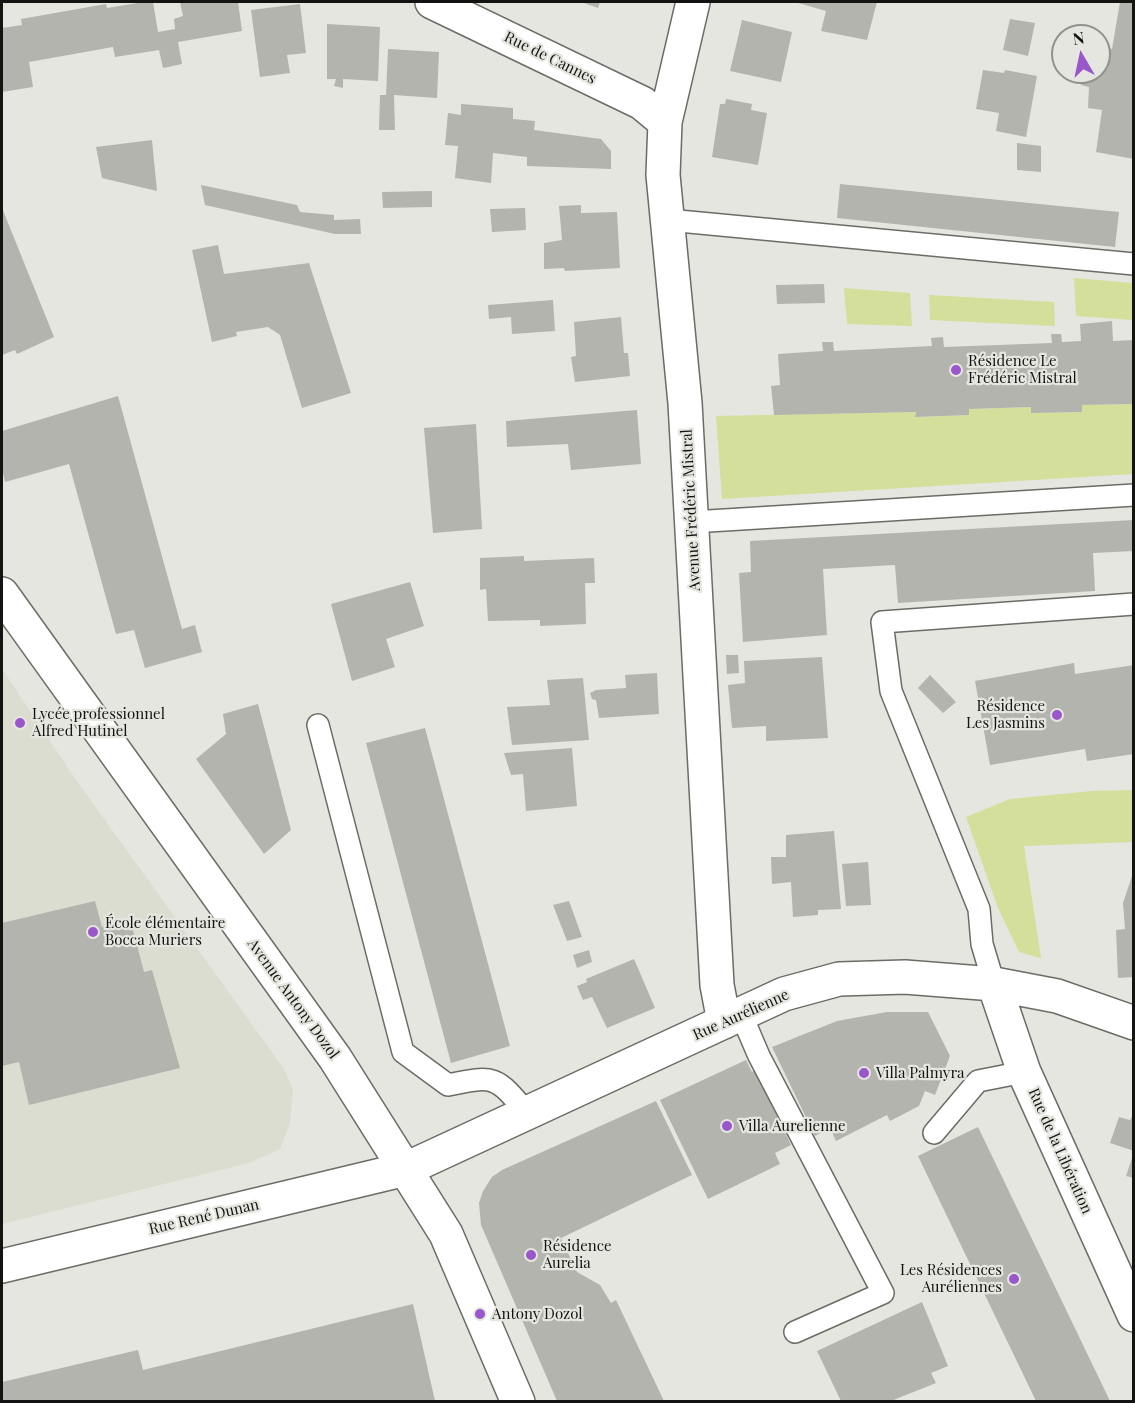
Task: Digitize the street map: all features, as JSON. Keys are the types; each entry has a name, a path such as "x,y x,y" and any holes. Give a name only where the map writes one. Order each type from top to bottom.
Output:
{"street":[{"name":"Rue de Cannes","path":"432,2 642,103 665,122"},
{"name":"Avenue Frédéric Mistral","path":"693,2 665,122 663,175 685,404 717,985 733,1018"},
{"name":"Avenue Antony Dozol","path":"2,594 335,1058 406,1169 446,1234 518,1401"},
{"name":"Rue Aurélienne","path":"406,1169 784,994 839,979 905,977 994,984 1057,996 1134,1023"},
{"name":"Rue de la Libération","path":"994,984 1024,1072 1134,1315"},
{"name":"Rue René Dunan","path":"2,1266 406,1169"}],"lane":[{"path":"668,220 1134,264"},
{"path":"692,522 1134,495"},
{"path":"994,984 982,944 979,909 891,691 882,622 1134,604"},
{"path":"318,725 403,1052 448,1085 484,1077 505,1087 527,1113"},
{"path":"733,1018 759,1056 883,1293 795,1332"},
{"path":"934,1133 978,1081 1024,1072"}],"shaded area":[{"name":"École élémentaire Bocca Muriers","path":"2,669 74,777 284,1069 293,1089 290,1123 280,1149 249,1163 2,1224"}],"green space":[{"path":"1074,278 1133,283 1133,320 1076,316"},
{"path":"844,288 910,293 912,326 847,324"},
{"path":"929,295 1054,302 1055,326 930,320"},
{"path":"1133,404 1133,474 722,499 716,416 915,412 916,417 969,415 969,409 1031,407 1031,413 1082,412 1082,405"},
{"path":"1133,790 1133,842 1024,846 1041,958 1019,952 998,908 966,817 1010,799 1092,791"}],"building":[{"path":"153,2 158,32 175,29 174,19 183,16 180,2 238,2 242,31 178,42 182,64 163,68 159,50 115,57 113,47 29,62 33,87 2,92 2,28 22,25 21,19 106,4 107,8"},
{"path":"581,2 600,2 598,8"},
{"path":"795,2 877,2 867,40 821,31 826,11"},
{"path":"1120,2 1134,2 1134,159 1096,152 1102,110 1088,108 1089,87 1081,85 1111,84 1112,49"},
{"path":"300,4 306,53 287,55 290,73 260,77 251,10"},
{"path":"1010,19 1035,23 1028,56 1003,50"},
{"path":"742,20 792,32 781,82 730,71"},
{"path":"327,24 380,27 378,81 343,79 343,88 334,86 336,79 327,79"},
{"path":"388,49 439,52 437,98 394,95 395,130 379,130 380,95 386,95"},
{"path":"983,70 1004,73 1005,70 1037,76 1026,137 996,131 999,113 976,109"},
{"path":"726,99 752,104 751,110 767,113 758,165 712,157 720,104 725,104"},
{"path":"461,104 513,108 513,119 535,121 534,130 601,139 611,151 611,169 527,166 527,157 493,153 491,183 455,178 458,146 445,145 448,113 461,115"},
{"path":"152,140 157,191 102,178 96,147"},
{"path":"1017,143 1041,146 1041,172 1017,170"},
{"path":"840,184 1119,212 1115,247 837,218"},
{"path":"201,185 297,205 300,212 334,215 334,220 360,219 361,234 335,234 205,205"},
{"path":"432,191 432,207 383,208 382,192"},
{"path":"581,205 581,213 617,212 620,268 565,271 564,268 544,269 544,243 562,240 559,206"},
{"path":"2,208 54,337 17,354 15,350 2,355"},
{"path":"525,208 526,230 492,232 490,209"},
{"path":"218,245 224,274 309,263 351,393 302,408 280,335 268,327 236,332 237,336 212,342 192,250"},
{"path":"824,284 825,303 777,304 776,285"},
{"path":"553,300 555,331 512,334 511,317 489,319 488,305"},
{"path":"621,317 624,353 628,353 630,376 575,382 571,357 576,356 574,322"},
{"name":"Résidence Le Frédéric Mistral","path":"1112,321 1113,341 1134,340 1134,404 1082,405 1082,412 1031,413 1031,407 969,409 969,415 915,417 916,412 774,415 771,386 780,385 778,354 823,351 822,342 833,342 834,351 932,346 931,338 943,337 944,347 1052,343 1051,334 1061,334 1062,342 1081,341 1080,324"},
{"path":"118,396 182,629 195,625 202,652 145,668 134,630 116,634 69,464 5,482 2,468 2,431"},
{"path":"637,410 641,464 571,470 568,444 507,447 506,421"},
{"path":"476,424 482,529 433,533 424,428"},
{"path":"1134,520 1134,551 1093,553 1095,591 898,603 895,565 823,569 827,635 743,642 739,573 751,572 750,541"},
{"path":"524,556 524,561 594,558 595,583 585,583 586,624 540,626 540,620 488,621 486,589 480,590 480,558"},
{"path":"410,582 424,626 386,639 395,667 352,681 331,604"},
{"path":"726,655 738,655 739,673 727,674"},
{"path":"822,657 828,738 766,741 766,726 732,728 728,685 745,683 744,661"},
{"name":"Résidence Les Jasmins","path":"1074,663 1075,674 1134,665 1134,754 1087,761 1085,749 990,765 975,681"},
{"path":"657,673 659,714 599,718 596,700 592,699 590,693 596,690 626,688 625,675"},
{"path":"930,675 956,702 943,713 918,688"},
{"path":"583,678 589,740 512,745 507,707 550,705 547,680"},
{"path":"258,704 291,830 264,854 196,759 226,734 223,714"},
{"path":"425,728 510,1046 451,1063 366,743"},
{"path":"572,748 577,806 526,811 523,774 511,775 504,753"},
{"path":"834,831 841,909 818,910 818,915 793,917 791,882 772,884 771,857 786,857 786,835"},
{"path":"868,862 871,905 846,906 842,864"},
{"path":"1134,870 1134,977 1118,978 1116,930 1125,929 1123,903"},
{"path":"95,901 102,927 130,919 144,972 152,970 180,1068 29,1105 19,1062 2,1066 2,923"},
{"path":"569,901 582,937 567,941 553,905"},
{"path":"589,950 592,962 577,968 573,955"},
{"path":"634,959 655,1008 607,1028 592,997 583,1000 577,986 587,982 586,979"},
{"name":"Villa Palmyra","path":"887,1012 928,1012 950,1056 935,1095 925,1091 919,1106 890,1121 887,1115 836,1141 830,1128 815,1136 772,1047 837,1021"},
{"name":"Villa Aurelienne","path":"746,1060 752,1072 755,1070 791,1145 775,1153 780,1164 708,1199 660,1100"},
{"name":"Résidence Aurelia","path":"656,1101 692,1175 561,1238 577,1272 600,1285 611,1303 616,1300 664,1401 557,1401 481,1225 479,1203 492,1177 502,1170"},
{"path":"1134,1113 1134,1151 1110,1143 1119,1117 1130,1120"},
{"name":"Les Résidences Auréliennes","path":"978,1127 1110,1401 1036,1401 918,1156"},
{"path":"1134,1155 1134,1178 1126,1176"},
{"path":"922,1302 948,1366 931,1373 936,1383 891,1401 841,1401 817,1351"},
{"path":"413,1304 435,1401 2,1401 2,1382 138,1350 143,1370"}],"place":[{"name":"Résidence Le Frédéric Mistral","path":"956,370"},
{"name":"Résidence Les Jasmins","path":"1057,715"},
{"name":"Lycée professionnel Alfred Hutinel","path":"20,723"},
{"name":"École élémentaire Bocca Muriers","path":"93,932"},
{"name":"Villa Palmyra","path":"864,1073"},
{"name":"Villa Aurelienne","path":"727,1126"},
{"name":"Résidence Aurelia","path":"531,1255"},
{"name":"Les Résidences Auréliennes","path":"1014,1279"},
{"name":"Antony Dozol","path":"480,1314"}]}
